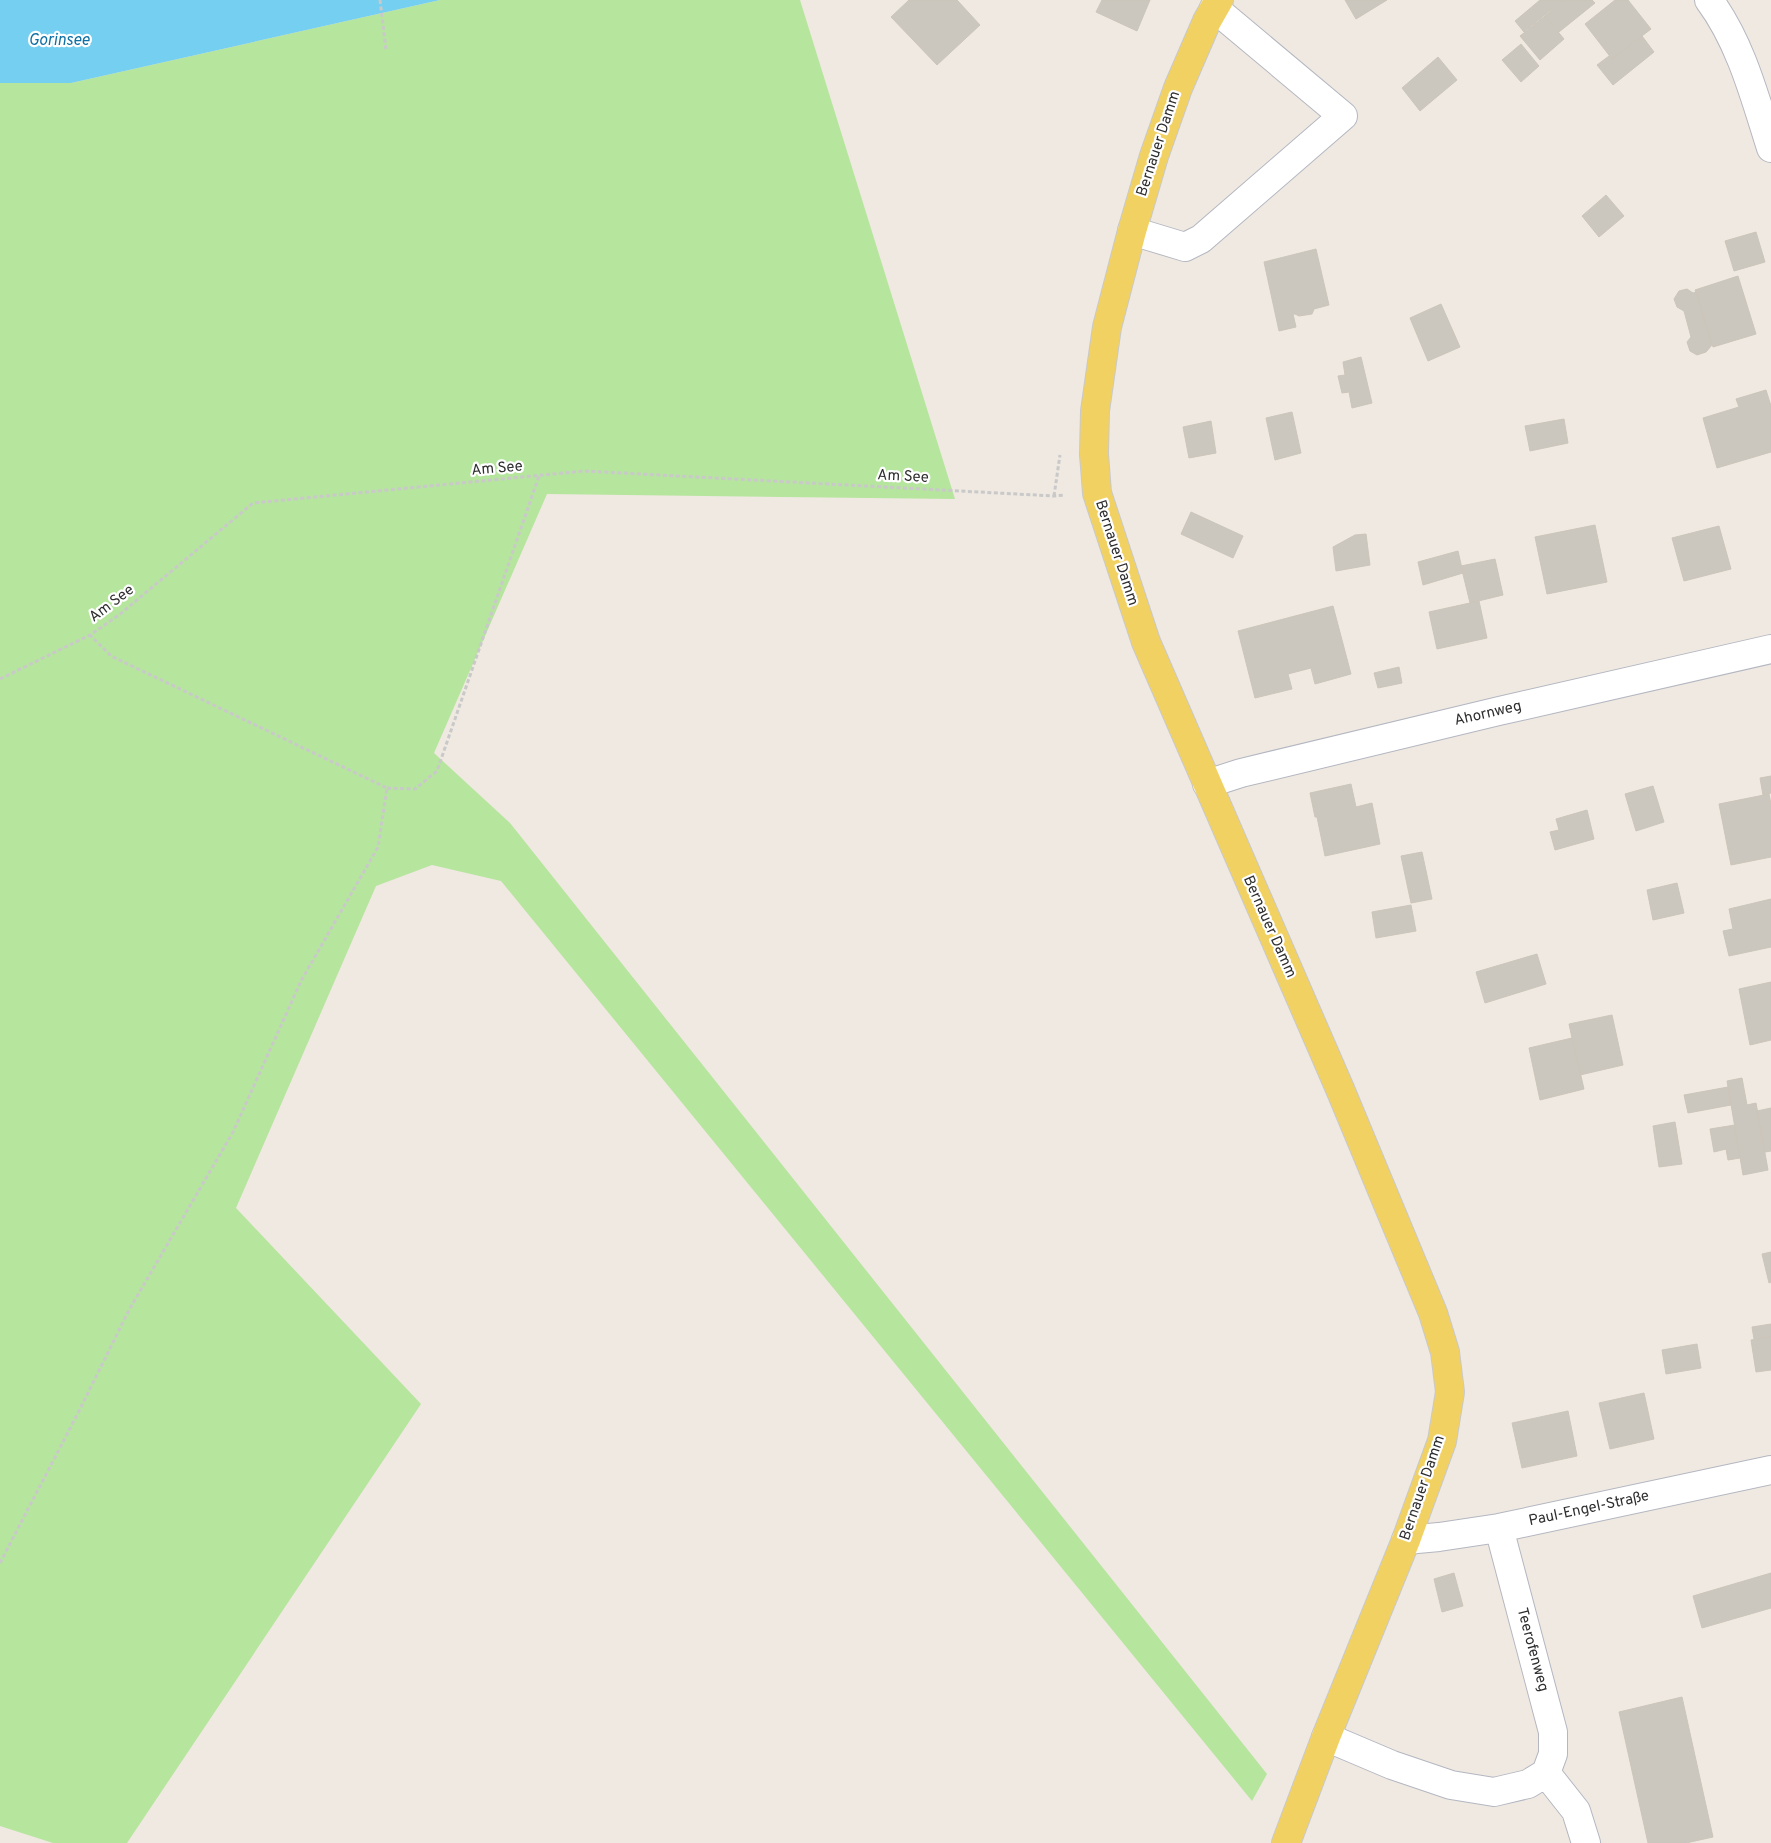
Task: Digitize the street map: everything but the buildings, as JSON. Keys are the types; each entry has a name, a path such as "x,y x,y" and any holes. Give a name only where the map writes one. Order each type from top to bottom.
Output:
{"main road":[{"name":"Bernauer Damm","path":"1216,4 1178,88 1154,156 1132,230 1107,327 1094,411 1094,454 1097,493 1146,642 1340,1089 1433,1312 1445,1352 1450,1392 1442,1441 1406,1540 1326,1737 1286,1843"}],"street":[{"path":"1709,0 1721,16 1745,70 1771,148"},
{"path":"1132,230 1185,247 1201,239 1343,116 1216,4"},
{"name":"Ahornweg","path":"1207,784 1241,772 1771,649"},
{"name":"Paul-Engel-Straße","path":"1406,1540 1499,1528 1771,1470"},
{"name":"Teerofenweg","path":"1499,1528 1553,1732 1553,1754 1546,1773"},
{"path":"1326,1737 1392,1765 1451,1784 1494,1792 1528,1784 1546,1773 1576,1811 1586,1843"}],"path":[{"path":"380,0 386,50"},
{"name":"Am See","path":"0,679 90,635 119,615 253,503 584,471 1054,496"},
{"path":"90,635 111,656 387,788 415,789 437,771 539,476"},
{"path":"0,1563 129,1310 233,1132 301,982 378,847 387,788"}],"green space":[{"path":"440,0 800,0 955,499 547,494 434,753 510,823 1267,1774 1252,1801 501,881 432,865 376,886 236,1208 421,1404 127,1843 53,1843 0,1826 0,83 71,83"}],"water":[{"name":"Gorinsee","path":"0,0 440,0 71,83 0,83"}]}
